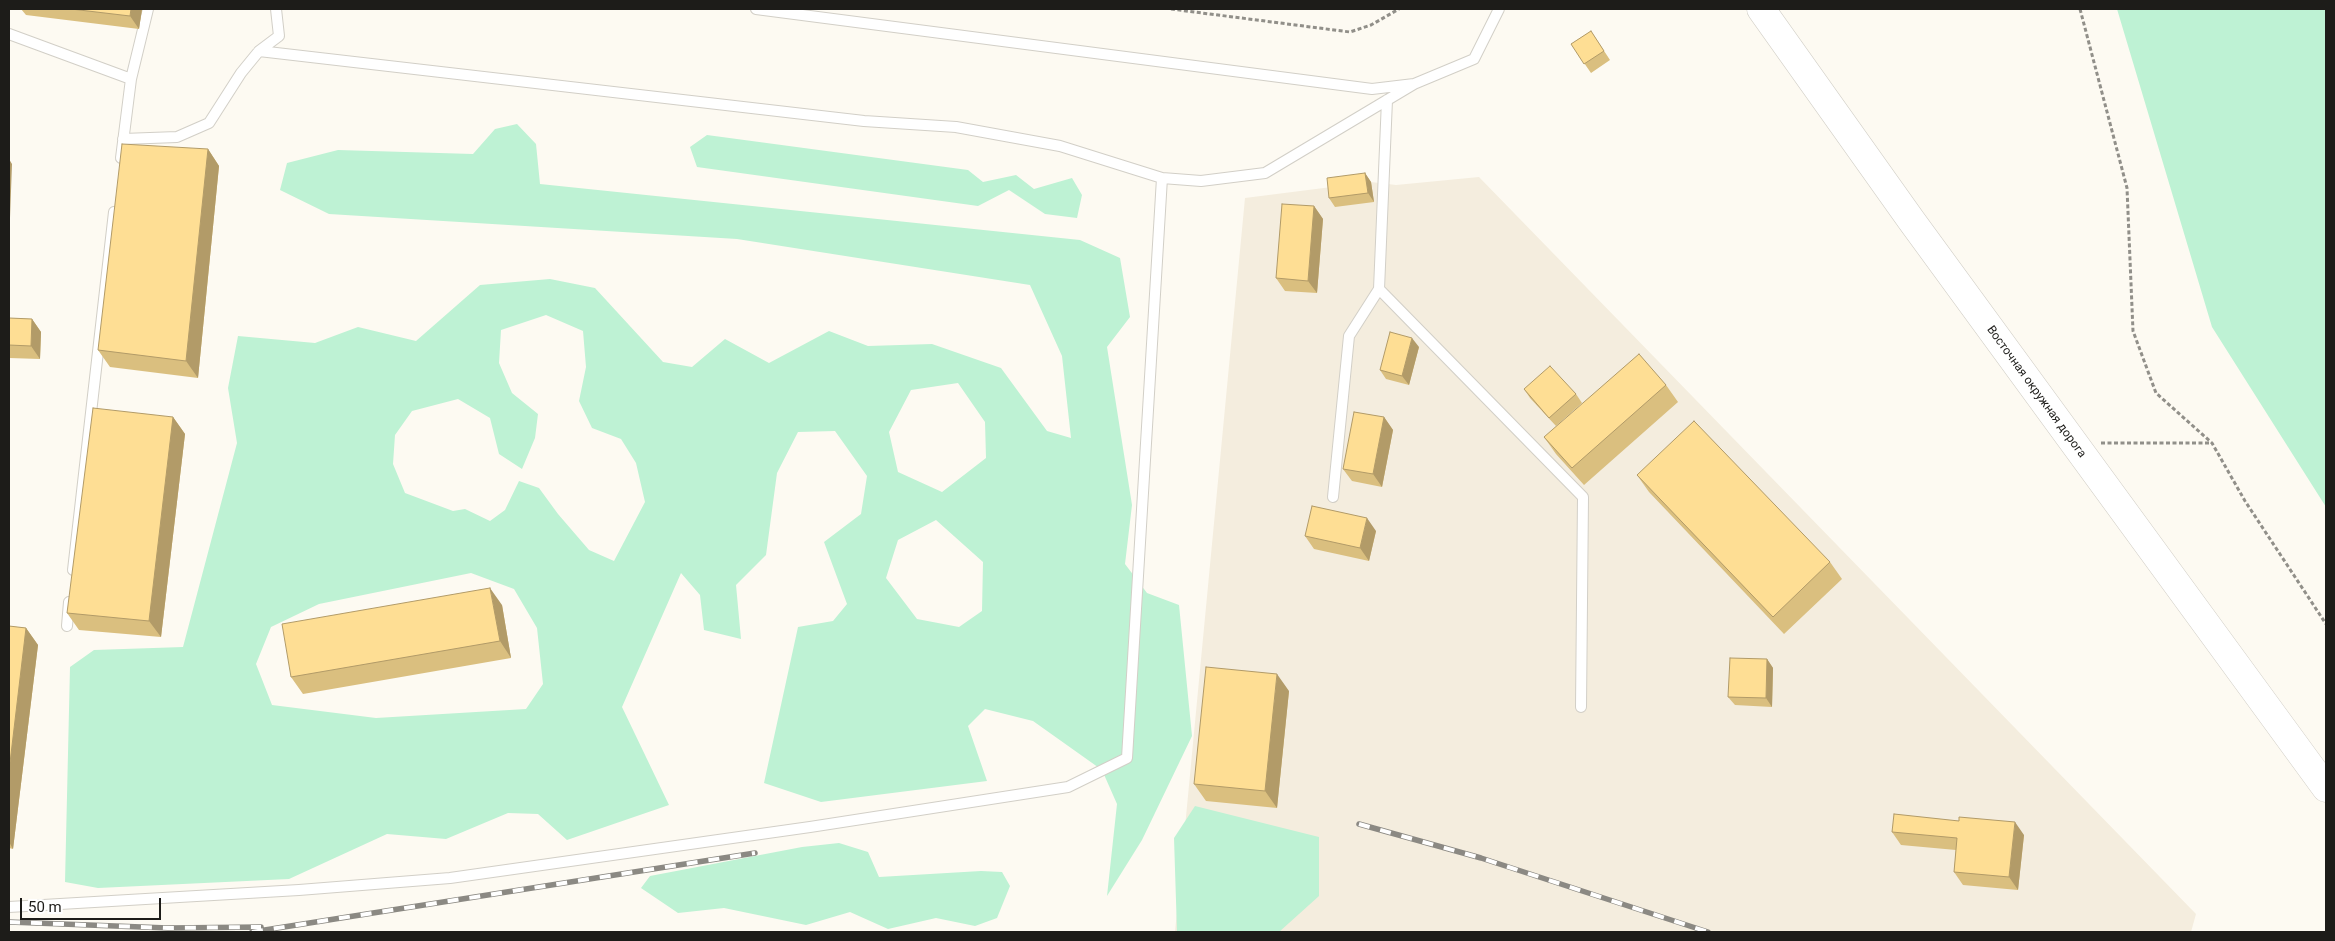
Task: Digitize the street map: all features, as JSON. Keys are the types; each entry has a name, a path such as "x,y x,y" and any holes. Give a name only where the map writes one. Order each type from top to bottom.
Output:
{"main road":[{"name":"Восточная окружная дорога","path":"1761,9 1910,220 2320,781 2326,798"}],"lane":[{"path":"120,168 131,79 148,9"},
{"path":"124,139 177,136 209,123 241,73 259,51 279,36 276,9"},
{"path":"756,9 1372,90 1414,84"},
{"path":"259,51 864,121 956,127 1060,146 1162,178 1200,181 1265,173 1414,84 1474,58 1499,9"},
{"path":"9,34 131,79"},
{"path":"1333,497 1349,336 1379,289 1387,100"},
{"path":"9,907 299,890 450,878 810,828 1068,787 1127,758 1162,178"},
{"path":"67,626 116,196"},
{"path":"1379,289 1583,497 1581,707"}],"path":[{"path":"1171,9 1350,32 1371,25 1400,9"},
{"path":"2080,9 2127,188 2133,331 2156,393 2212,443 2245,501 2326,624"},
{"path":"2073,443 2212,443"}],"shaded area":[{"path":"1479,177 2196,914 2191,932 1175,932 1245,198 1371,182 1396,185"}],"green space":[{"path":"2117,9 2326,9 2326,507 2212,327"},
{"path":"517,124 536,144 540,184 1080,240 1120,258 1130,317 1107,347 1132,505 1125,564 1147,593 1179,605 1192,736 1142,840 1107,896 1117,804 1102,770 1033,721 985,709 968,726 987,781 821,802 764,783 798,627 833,621 847,604 824,542 861,514 867,476 835,431 798,432 777,473 766,555 736,585 741,639 704,630 700,595 681,573 622,707 669,805 567,840 538,814 508,813 446,839 387,834 289,879 98,888 65,882 70,667 94,650 183,647 237,443 228,388 238,336 315,343 358,327 416,341 480,285 550,279 595,288 663,362 692,367 725,339 769,363 829,331 868,346 932,344 1001,368 1047,431 1071,438 1062,356 1030,285 737,239 329,214 280,190 287,163 338,150 473,154 495,129","holes":["546,315 583,331 586,367 579,401 592,428 621,439 636,463 645,502 614,561 589,550 558,514 539,488 519,481 505,510 490,521 465,509 453,511 405,493 393,464 395,435 412,411 458,399 490,418 499,454 522,469 535,438 538,414 512,393 499,363 501,330","958,383 985,422 986,458 942,492 898,472 889,432 911,390","936,520 983,562 982,611 959,627 917,619 886,578 898,540","471,573 514,589 537,628 543,684 526,709 376,718 272,705 256,664 271,627 319,604"]},
{"path":"707,135 968,170 983,182 1016,175 1034,189 1072,178 1082,195 1077,218 1045,214 1009,190 978,206 697,167 690,147"},
{"path":"1195,806 1319,837 1319,896 1279,932 1177,932 1174,838"},
{"path":"839,843 868,852 879,877 981,871 1002,872 1010,886 997,918 975,926 936,918 888,929 850,912 806,925 724,908 678,913 641,888 650,876 802,847"}],"building":[{"path":"71,9 131,9 130,16"},
{"path":"1591,31 1604,51 1584,64 1571,44"},
{"path":"122,144 208,149 186,361 98,350"},
{"path":"1365,173 1368,193 1329,198 1327,178"},
{"path":"1282,204 1314,206 1308,281 1276,278"},
{"path":"9,318 32,319 31,346 9,345"},
{"path":"1390,332 1412,338 1402,376 1380,370"},
{"path":"1639,354 1666,385 1572,468 1544,437"},
{"path":"1550,366 1576,394 1549,418 1524,389"},
{"path":"93,408 173,417 149,621 67,613"},
{"path":"1354,412 1384,417 1373,474 1343,469"},
{"path":"1694,421 1830,562 1773,617 1637,475"},
{"path":"1312,506 1367,518 1360,548 1305,536"},
{"path":"490,588 500,641 291,677 282,624"},
{"path":"9,626 26,628 9,771"},
{"path":"1730,658 1767,659 1766,698 1728,697"},
{"path":"1206,667 1277,674 1265,791 1194,784"},
{"path":"1894,814 1959,821 1959,817 2015,822 2009,877 1954,872 1957,838 1892,832"}],"railway":[{"path":"1359,824 1481,858 1708,932"},
{"path":"252,932 755,853"},
{"path":"9,922 168,928 261,927"}]}
